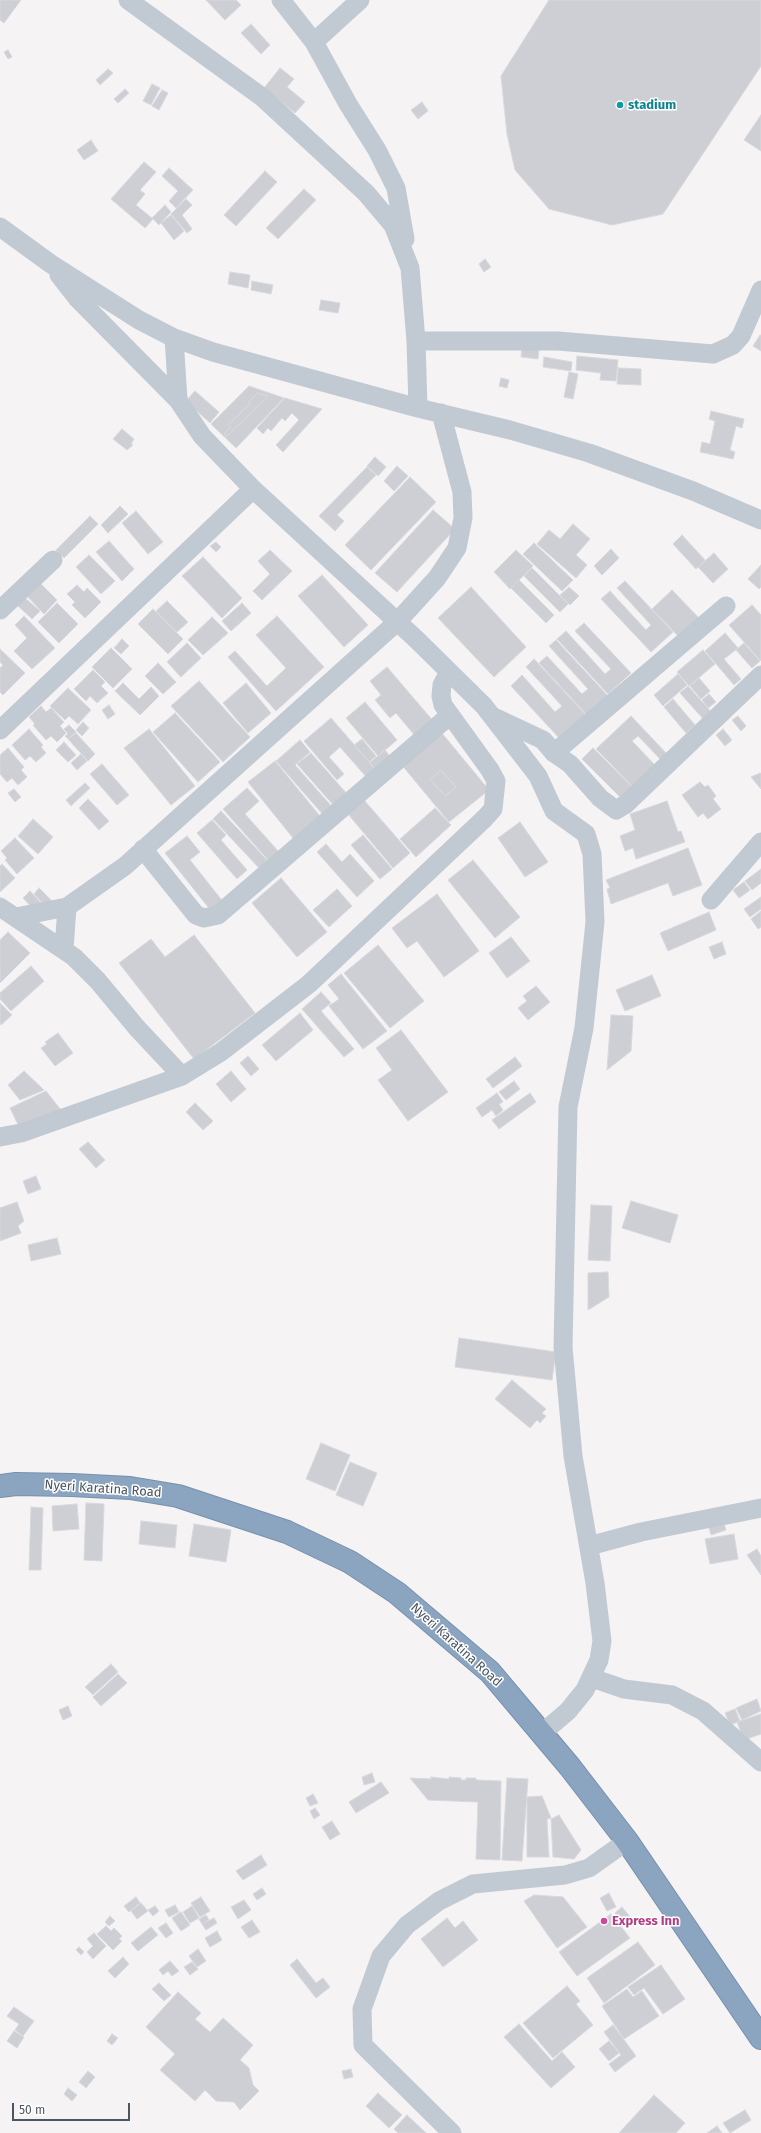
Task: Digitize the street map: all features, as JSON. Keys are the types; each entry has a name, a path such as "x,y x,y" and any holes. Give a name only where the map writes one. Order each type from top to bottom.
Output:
{"highway":[{"name":"Nyeri Karatina Road","path":"0,1486 16,1484 79,1485 130,1488 178,1496 233,1513 294,1536 350,1562 397,1593 490,1672 570,1767 627,1841 761,2038"}],"street":[{"path":"128,0 262,97 366,193 393,225 410,268"},
{"path":"281,0 314,42 348,104 377,150 396,188 410,268 416,341 418,408"},
{"path":"314,42 360,0"},
{"path":"0,227 51,264 140,320 174,338 213,352 418,408 510,430 589,454 694,491 761,520"},
{"path":"51,264 77,298 178,400 196,428 214,450 253,489 450,672 491,715 538,776 554,811 586,834 592,854 595,922 584,1028 568,1106 563,1347 574,1456 589,1546 602,1641 599,1660 592,1678 585,1690 568,1711 541,1734"},
{"path":"416,341 558,341 713,354 733,345 741,336 761,290"},
{"path":"174,338 178,400"},
{"path":"16,917 67,907 112,875 397,622 441,573 458,548 464,518 462,492 441,413"},
{"path":"0,730 253,489"},
{"path":"0,610 53,560"},
{"path":"554,754 726,606"},
{"path":"0,1137 22,1133 182,1076 221,1052 309,984 486,818 493,809 496,781 490,770 443,705 441,696 442,685 450,672"},
{"path":"491,715 543,740 554,754 570,764 611,807 616,810 620,809 761,675"},
{"path":"143,849 196,915 204,918 218,915 450,716"},
{"path":"711,900 761,842"},
{"path":"0,907 64,949 98,981 137,1028 182,1076"},
{"path":"64,949 67,907"},
{"path":"589,1546 642,1532 761,1508"},
{"path":"592,1678 624,1689 672,1695 703,1711 761,1762"},
{"path":"452,2133 363,2045 362,2009 381,1956 406,1925 439,1901 473,1884 565,1875 589,1868 627,1841"}],"building":[{"path":"0,0 21,0 4,23 0,20"},
{"path":"206,0 236,0 241,5 225,20"},
{"name":"stadium","path":"549,0 761,0 761,66 663,214 612,225 549,209 515,170 507,134 501,76"},
{"path":"251,24 270,45 261,54 241,33"},
{"path":"8,50 12,57 8,59 4,52"},
{"path":"280,68 294,79 287,87 305,102 295,113 264,88"},
{"path":"108,69 113,73 100,85 96,80"},
{"path":"152,84 160,88 151,105 143,101"},
{"path":"125,89 129,93 118,103 114,99"},
{"path":"162,90 168,93 159,110 152,106"},
{"path":"422,102 428,111 418,119 411,110"},
{"path":"761,115 761,151 744,140"},
{"path":"91,140 98,151 84,160 77,150"},
{"path":"144,162 156,172 140,190 145,194 136,205 153,219 145,228 111,199"},
{"path":"169,168 193,190 176,208 169,201 178,191 162,176"},
{"path":"265,171 277,182 236,226 224,215"},
{"path":"304,189 316,200 278,239 266,228"},
{"path":"186,199 192,205 182,215 192,229 187,233 171,214"},
{"path":"165,205 171,212 159,225 152,218"},
{"path":"171,215 184,231 174,240 161,223"},
{"path":"485,259 491,267 484,272 479,264"},
{"path":"230,272 250,275 248,288 228,284"},
{"path":"252,281 273,285 271,294 251,290"},
{"path":"321,300 340,303 338,313 319,310"},
{"path":"760,335 761,336 761,351 753,346"},
{"path":"522,347 539,350 538,359 521,357"},
{"path":"577,356 618,360 616,381 600,380 601,373 576,370"},
{"path":"544,357 572,362 571,371 543,367"},
{"path":"618,368 641,369 641,385 617,384"},
{"path":"569,372 578,374 573,399 564,397"},
{"path":"501,378 509,380 507,388 499,386"},
{"path":"249,386 284,398 236,448 211,424","holes":["257,393 268,396 227,436 224,434 231,427 228,425 250,404 249,402"]},
{"path":"195,391 219,412 210,423 186,401"},
{"path":"257,393 268,396 227,436 224,434 231,427 228,425 250,404 249,402"},
{"path":"285,398 322,409 283,452 276,445 299,420 292,413 285,421 282,418 271,431 268,428 263,434 257,428"},
{"path":"711,411 744,419 742,428 736,426 730,450 735,452 733,459 700,452 702,442 710,444 715,421 709,419"},
{"path":"122,429 134,439 131,444 133,445 127,450 113,439"},
{"path":"375,457 386,467 378,476 367,466"},
{"path":"397,466 408,476 394,491 384,481"},
{"path":"367,467 376,475 337,515 344,521 335,531 319,516"},
{"path":"410,477 436,502 371,570 345,545"},
{"path":"120,506 128,514 108,533 101,525"},
{"path":"433,510 455,529 397,592 375,573"},
{"path":"136,511 163,542 148,554 122,523"},
{"path":"90,516 98,524 64,558 56,550"},
{"path":"573,524 590,539 576,555 587,565 576,578 537,544 549,530 560,539"},
{"path":"682,535 705,560 696,569 673,544"},
{"path":"109,541 134,569 122,581 96,552"},
{"path":"216,542 221,547 216,552 210,546"},
{"path":"534,543 573,580 562,591 523,554"},
{"path":"611,549 619,558 602,575 594,566"},
{"path":"270,550 292,571 262,600 253,591 270,574 258,561"},
{"path":"516,550 533,566 510,589 494,572"},
{"path":"714,553 728,569 713,583 698,567"},
{"path":"89,555 115,581 101,594 76,567"},
{"path":"203,557 242,598 222,618 182,576"},
{"path":"761,565 761,587 759,589 748,579"},
{"path":"532,568 568,604 560,612 524,576"},
{"path":"322,575 368,625 344,647 298,596"},
{"path":"519,580 554,615 546,623 511,588"},
{"path":"38,581 57,600 44,614 25,594"},
{"path":"625,581 673,632 651,652 601,599 610,591 646,630 651,625 617,588"},
{"path":"77,585 84,592 87,588 101,602 85,618 72,605 75,602 67,594"},
{"path":"471,587 526,647 494,677 438,618"},
{"path":"569,587 579,596 570,605 560,595"},
{"path":"672,590 699,618 679,637 652,609"},
{"path":"24,597 40,611 32,619 17,605"},
{"path":"167,601 188,622 177,632 156,611"},
{"path":"57,603 78,624 59,643 38,622"},
{"path":"242,603 251,613 231,631 222,621"},
{"path":"752,605 761,615 761,661 729,625"},
{"path":"153,609 183,639 168,654 138,624"},
{"path":"24,616 55,648 32,669 14,651 27,638 15,625"},
{"path":"277,616 324,667 276,711 228,657 235,651 267,686 286,668 256,635"},
{"path":"212,617 228,633 203,655 188,640"},
{"path":"584,623 631,673 608,694 557,639 566,631 605,674 611,669 575,631"},
{"path":"725,633 738,648 724,659 741,679 734,685 705,651"},
{"path":"122,639 129,646 121,654 114,648"},
{"path":"556,640 608,696 587,715 539,663 547,656 582,694 588,689 549,646"},
{"path":"187,643 201,658 181,677 167,662"},
{"path":"744,643 760,661 752,668 736,650"},
{"path":"111,648 132,669 113,688 92,667"},
{"path":"0,649 25,673 3,695 0,692 0,668 3,665 0,662"},
{"path":"703,650 715,664 689,686 677,672"},
{"path":"534,659 586,715 560,739 511,686 522,675 555,712 562,706 526,667"},
{"path":"158,663 176,682 163,694 145,676"},
{"path":"387,667 434,722 416,737 396,713 390,718 375,700 381,695 370,681"},
{"path":"93,670 105,682 101,686 108,693 97,703 90,696 86,701 74,689"},
{"path":"678,674 687,685 663,706 654,695"},
{"path":"699,678 710,691 701,699 690,686"},
{"path":"199,681 250,737 223,762 171,706"},
{"path":"123,683 139,699 151,687 159,696 140,715 115,691"},
{"path":"246,683 271,713 248,733 223,703"},
{"path":"688,686 713,714 705,721 680,693"},
{"path":"68,688 91,710 78,724 69,716 65,720 50,706"},
{"path":"709,694 716,702 708,708 702,700"},
{"path":"673,699 695,725 686,733 664,707"},
{"path":"365,702 397,740 378,756 346,718"},
{"path":"109,705 115,714 108,719 102,710"},
{"path":"41,706 46,712 51,708 64,722 60,726 66,733 57,742 51,736 46,740 33,725 35,724 29,717"},
{"path":"175,713 220,762 198,782 153,732"},
{"path":"631,716 668,755 662,761 638,736 632,741 656,766 633,787 596,749"},
{"path":"738,716 746,726 741,731 732,720"},
{"path":"331,718 377,771 368,779 340,747 329,757 344,774 337,780 304,741"},
{"path":"83,722 89,728 82,736 76,730"},
{"path":"69,725 76,732 68,739 65,736 68,734 64,729"},
{"path":"29,729 43,745 41,747 46,753 36,762 30,756 25,760 12,745"},
{"path":"149,729 195,786 171,805 124,748"},
{"path":"723,729 732,740 725,746 716,735"},
{"path":"441,732 489,790 449,822 401,764","holes":["441,770 456,787 445,796 430,779"]},
{"path":"76,733 95,754 88,761 68,739"},
{"path":"362,739 376,756 369,762 354,745"},
{"path":"300,740 310,752 295,765 334,809 325,817 276,761"},
{"path":"64,742 76,755 68,762 56,750"},
{"path":"8,748 24,767 21,770 27,777 18,785 12,778 7,782 0,774 0,755"},
{"path":"593,748 632,787 621,798 582,759"},
{"path":"385,750 392,759 377,771 369,763"},
{"path":"311,753 348,795 335,807 297,764"},
{"path":"81,754 87,761 77,770 71,763"},
{"path":"275,761 324,821 297,843 248,782"},
{"path":"102,764 129,795 117,805 90,774"},
{"path":"441,770 456,787 445,796 430,779"},
{"path":"760,773 761,774 761,789 751,777"},
{"path":"700,782 705,787 708,785 716,796 713,799 721,809 708,819 703,813 698,817 682,795"},
{"path":"85,783 90,788 71,806 66,800"},
{"path":"247,788 259,801 245,814 279,852 269,861 223,809"},
{"path":"14,789 21,797 15,802 8,793"},
{"path":"88,799 109,821 99,830 79,808"},
{"path":"364,800 410,853 393,868 348,814"},
{"path":"667,801 678,832 681,831 685,842 636,859 633,848 625,851 620,836 635,830 630,814"},
{"path":"435,808 451,825 416,857 400,839"},
{"path":"221,811 268,861 259,868 213,819"},
{"path":"33,819 53,837 38,854 18,836"},
{"path":"212,820 226,835 221,840 247,870 237,879 197,833"},
{"path":"520,822 548,862 525,877 498,838"},
{"path":"363,835 392,869 380,879 351,845"},
{"path":"187,836 200,852 190,860 224,903 212,912 165,853"},
{"path":"15,838 34,858 17,874 5,860 7,858 1,851"},
{"path":"326,844 342,862 350,854 374,881 357,897 317,852"},
{"path":"688,848 702,885 673,896 668,883 611,904 607,889 610,888 606,880"},
{"path":"473,860 520,917 495,938 448,880"},
{"path":"2,864 15,878 0,892 0,866"},
{"path":"761,869 761,883 752,890 745,881"},
{"path":"281,878 327,932 297,957 252,903"},
{"path":"744,882 750,890 739,898 733,890"},
{"path":"39,888 52,901 46,907 34,894"},
{"path":"337,889 352,906 329,927 313,910"},
{"path":"30,891 44,906 37,913 23,898"},
{"path":"437,894 479,951 444,977 417,941 407,948 392,928"},
{"path":"761,897 761,909 750,917 744,909"},
{"path":"761,911 761,927 758,929 751,919"},
{"path":"709,912 716,930 668,951 660,933"},
{"path":"8,932 30,953 0,983 0,940"},
{"path":"194,935 255,1013 194,1059 119,963 151,939 165,957"},
{"path":"511,937 530,961 507,978 489,953"},
{"path":"722,942 726,954 714,959 709,947"},
{"path":"378,945 424,1001 390,1028 344,973"},
{"path":"31,966 44,981 11,1011 0,999 0,993"},
{"path":"341,974 387,1031 363,1049 329,1006 339,999 328,985"},
{"path":"652,975 661,996 625,1011 616,990"},
{"path":"536,986 550,1002 528,1020 518,1008 527,1001 523,996"},
{"path":"321,992 331,1003 321,1011 354,1049 344,1057 302,1009"},
{"path":"0,1003 12,1015 1,1025 0,1023"},
{"path":"300,1013 313,1030 276,1061 262,1045"},
{"path":"611,1015 633,1016 631,1051 607,1070"},
{"path":"401,1030 448,1092 408,1121 378,1080 392,1070 376,1048"},
{"path":"58,1033 73,1053 55,1066 41,1048 47,1044 45,1042"},
{"path":"248,1056 259,1069 251,1076 240,1063"},
{"path":"515,1057 522,1066 493,1088 486,1079"},
{"path":"24,1071 44,1090 20,1100 8,1085"},
{"path":"231,1071 246,1089 231,1102 216,1084"},
{"path":"514,1081 520,1089 506,1100 499,1092"},
{"path":"46,1091 61,1110 20,1129 10,1108"},
{"path":"497,1093 503,1102 499,1104 503,1110 496,1116 492,1110 482,1117 476,1108"},
{"path":"530,1093 536,1102 499,1129 492,1120"},
{"path":"195,1103 213,1121 203,1130 186,1112"},
{"path":"88,1142 105,1160 96,1168 79,1149"},
{"path":"36,1176 41,1189 28,1194 23,1181"},
{"path":"631,1201 678,1215 670,1243 622,1228"},
{"path":"17,1202 24,1221 18,1226 21,1233 0,1241 0,1208"},
{"path":"591,1205 612,1206 610,1261 588,1260"},
{"path":"57,1238 61,1254 31,1261 28,1245"},
{"path":"608,1272 609,1297 588,1310 588,1273"},
{"path":"459,1338 556,1352 552,1380 455,1367"},
{"path":"512,1380 546,1409 542,1413 546,1416 540,1423 537,1420 530,1428 495,1399"},
{"path":"321,1443 350,1455 335,1491 306,1479"},
{"path":"350,1462 377,1473 363,1506 336,1495"},
{"path":"86,1503 104,1504 102,1561 84,1560"},
{"path":"77,1504 79,1529 53,1531 52,1506"},
{"path":"31,1507 43,1508 41,1570 29,1570"},
{"path":"723,1520 726,1530 711,1535 708,1525"},
{"path":"141,1521 177,1525 175,1548 139,1544"},
{"path":"194,1524 231,1530 226,1562 189,1556"},
{"path":"734,1534 738,1559 710,1564 705,1539"},
{"path":"757,1549 761,1556 761,1575 747,1555"},
{"path":"111,1664 118,1672 93,1695 85,1687"},
{"path":"118,1674 127,1683 101,1706 93,1697"},
{"path":"757,1699 761,1711 742,1720 736,1708"},
{"path":"68,1706 72,1716 63,1720 59,1710"},
{"path":"735,1709 740,1721 730,1725 725,1713"},
{"path":"761,1714 761,1734 744,1740 737,1722"},
{"path":"372,1773 375,1782 364,1785 362,1777"},
{"path":"431,1777 449,1779 449,1777 461,1778 461,1780 466,1780 466,1778 476,1778 476,1780 501,1781 500,1860 476,1859 478,1802 428,1800 410,1778 431,1779"},
{"path":"507,1778 528,1779 522,1861 502,1860"},
{"path":"381,1782 389,1793 356,1813 349,1802"},
{"path":"313,1794 318,1803 310,1806 306,1798"},
{"path":"542,1796 551,1818 547,1819 549,1857 527,1857 527,1797"},
{"path":"315,1808 320,1815 314,1819 310,1811"},
{"path":"559,1815 581,1850 574,1859 553,1857 551,1819"},
{"path":"332,1821 340,1834 330,1840 322,1827"},
{"path":"261,1855 267,1865 243,1880 236,1871"},
{"path":"262,1888 266,1894 257,1900 253,1894"},
{"path":"609,1893 616,1907 607,1911 600,1898"},
{"path":"534,1895 563,1897 587,1927 557,1948 524,1901"},
{"path":"136,1897 140,1903 129,1912 124,1906"},
{"path":"201,1897 210,1911 200,1917 191,1903"},
{"path":"244,1900 251,1910 238,1919 231,1907"},
{"path":"141,1903 148,1911 137,1919 131,1911"},
{"path":"175,1905 179,1912 169,1917 165,1910"},
{"path":"155,1906 159,1911 153,1916 148,1910"},
{"path":"192,1906 199,1918 190,1923 183,1912"},
{"path":"622,1907 631,1918 624,1924 615,1913"},
{"path":"181,1912 190,1925 181,1931 172,1918"},
{"path":"611,1914 630,1938 577,1976 559,1952"},
{"path":"206,1915 209,1920 202,1924 199,1919"},
{"path":"110,1916 115,1921 109,1926 105,1922"},
{"path":"214,1918 217,1923 206,1930 202,1924"},
{"path":"447,1918 455,1928 463,1921 478,1940 443,1967 421,1939"},
{"path":"252,1920 260,1932 249,1938 241,1927"},
{"path":"166,1923 173,1933 166,1938 158,1928"},
{"path":"106,1926 111,1931 114,1928 122,1936 119,1939 122,1941 113,1950 97,1934"},
{"path":"151,1927 158,1935 138,1951 131,1943"},
{"path":"217,1931 222,1940 210,1947 205,1938"},
{"path":"94,1933 106,1946 93,1959 87,1952 93,1946 87,1939"},
{"path":"638,1942 655,1965 604,2003 587,1978"},
{"path":"79,1947 84,1952 81,1955 76,1950"},
{"path":"198,1949 206,1961 197,1967 189,1956"},
{"path":"123,1957 129,1964 115,1978 108,1971"},
{"path":"297,1959 316,1983 323,1978 330,1987 316,1998 290,1965"},
{"path":"170,1961 179,1971 172,1976 168,1971 163,1975 159,1970"},
{"path":"192,1962 198,1969 190,1975 184,1967"},
{"path":"661,1965 685,1999 663,2014 644,1988 634,1995 628,1987"},
{"path":"159,1983 171,1995 164,2001 152,1989"},
{"path":"567,1986 580,2001 576,2004 593,2025 553,2058 523,2023"},
{"path":"627,1989 633,1997 642,1991 659,2016 624,2039 602,2006"},
{"path":"178,1992 201,2013 195,2019 210,2032 223,2018 253,2045 240,2060 249,2068 253,2085 259,2091 240,2110 234,2102 216,2101 205,2090 195,2101 160,2070 175,2054 146,2027"},
{"path":"14,2007 34,2021 23,2036 15,2030 19,2024 7,2016"},
{"path":"519,2024 552,2061 562,2052 575,2067 551,2088 504,2037"},
{"path":"613,2025 636,2056 615,2072 609,2064 621,2055 604,2032"},
{"path":"14,2031 24,2037 17,2048 7,2041"},
{"path":"112,2034 118,2038 112,2045 107,2041"},
{"path":"609,2041 619,2053 609,2061 599,2049"},
{"path":"351,2069 353,2077 344,2079 342,2071"},
{"path":"88,2071 95,2077 86,2088 79,2082"},
{"path":"68,2088 77,2095 72,2101 64,2094"},
{"path":"378,2093 402,2115 389,2128 366,2106"},
{"path":"654,2095 685,2123 676,2133 619,2133"},
{"path":"745,2110 751,2120 730,2133 723,2123"},
{"path":"407,2115 426,2133 398,2133 394,2129"},
{"path":"717,2126 722,2133 707,2133"}],"place":[{"name":"stadium","path":"620,105"},
{"name":"Express Inn","path":"604,1921"}]}
